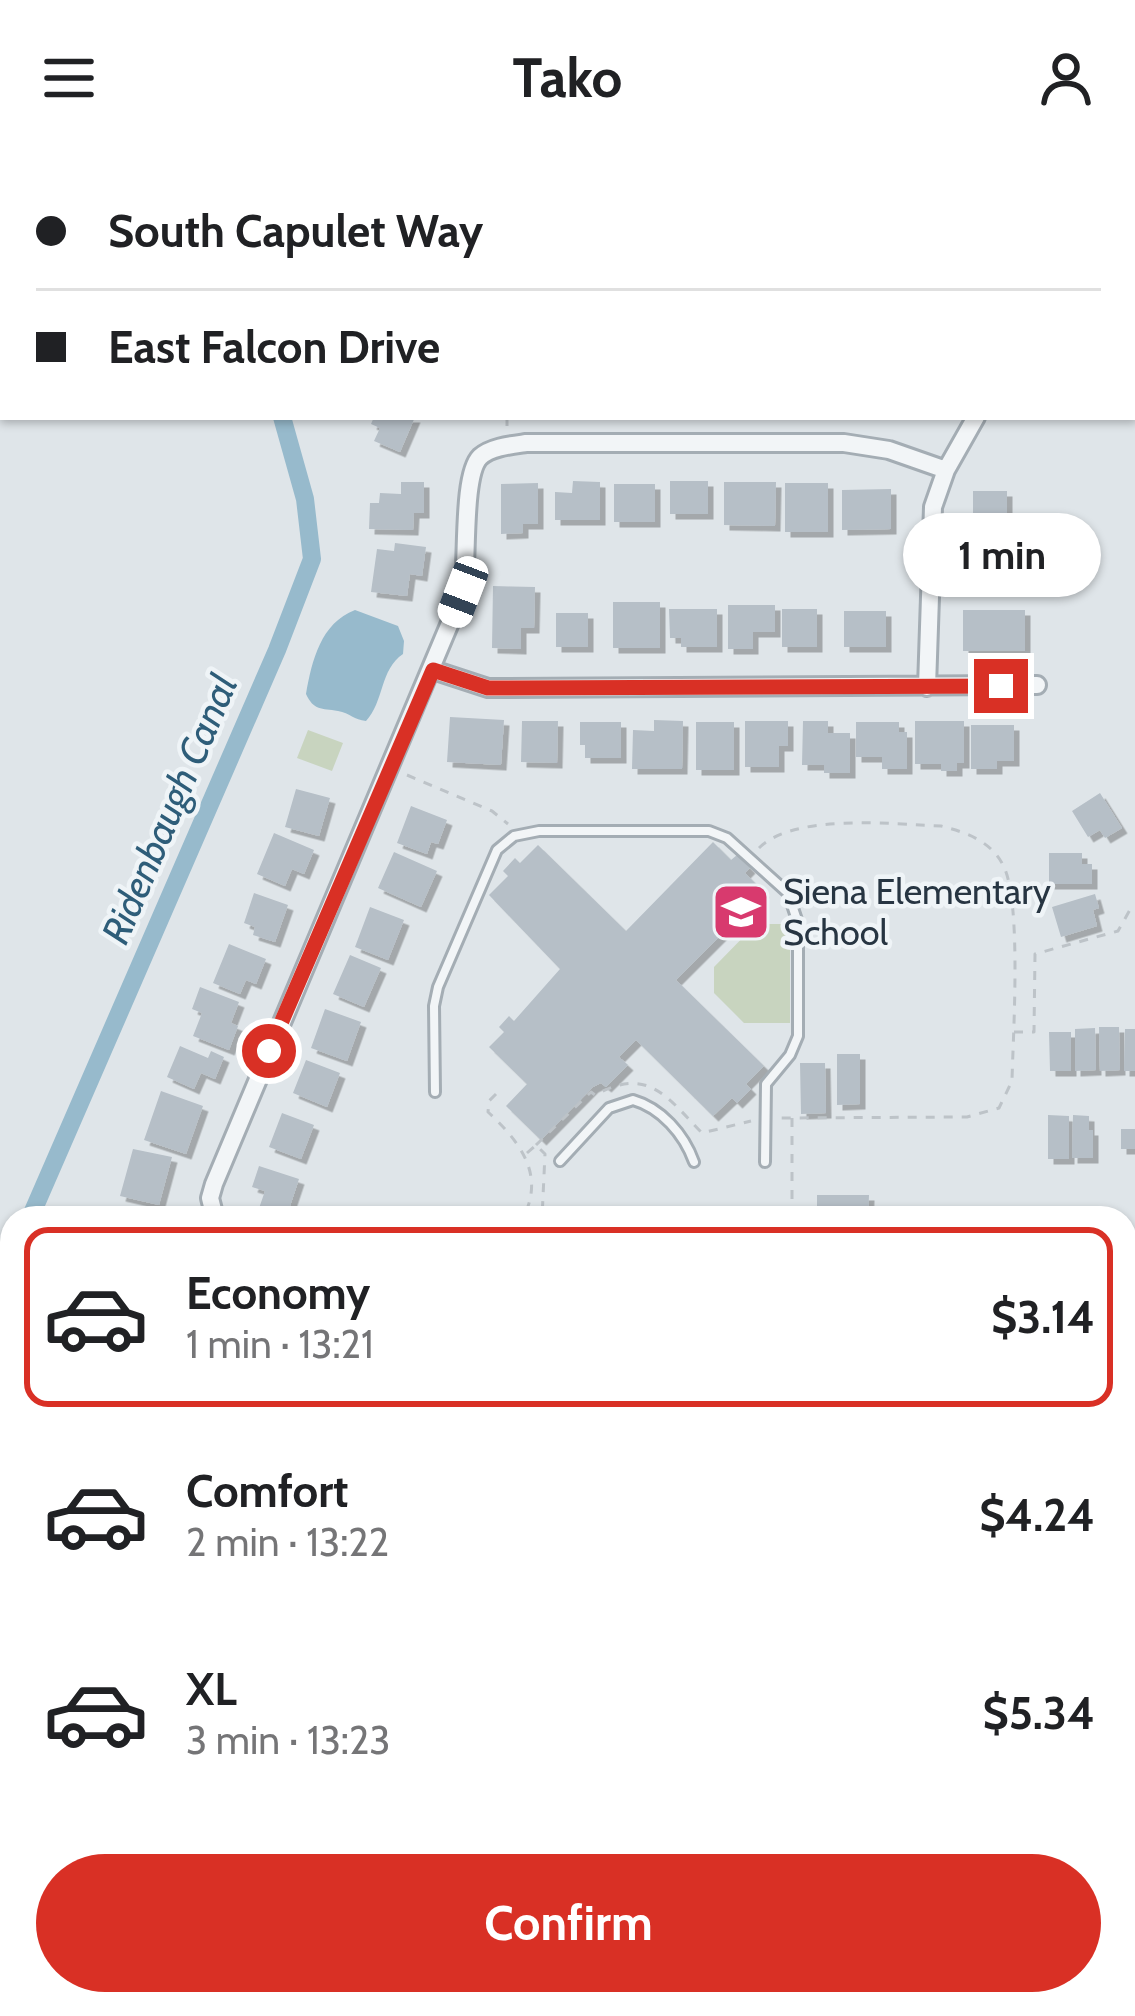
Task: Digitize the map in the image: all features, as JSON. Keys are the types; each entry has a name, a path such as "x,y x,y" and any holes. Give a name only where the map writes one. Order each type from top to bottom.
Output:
{"street":[{"path":"927,687 933,507 946,470 974,420"},
{"path":"212,1206 210,1198 223,1162 463,592 469,542 467,492 481,457 526,443 844,443 889,450 946,470"},
{"path":"433,670 488,688 1037,685"}],"lane":[{"path":"435,1092 438,987 496,850 514,836 539,831 710,831 727,838 788,893 798,923 798,1036 790,1055 766,1084 765,1162"},
{"path":"560,1161 609,1108 633,1100 657,1112 688,1143 694,1162"}],"path":[{"path":"507,420 507,426"},
{"path":"406,775 502,816 514,836"},
{"path":"749,858 774,836 819,826 940,826 979,840 993,851 1010,884 1012,1081 999,1108 986,1114 765,1118"},
{"path":"1012,1032 1034,1032 1035,954 1118,931 1131,908"},
{"path":"496,1094 486,1107 526,1154 530,1174 527,1206"},
{"path":"791,1118 792,1206"},
{"path":"526,1154 536,1145 545,1154 543,1206"}],"green space":[{"path":"308,730 343,743 332,771 297,758"},
{"path":"756,924 790,924 790,1023 744,1023 714,993 714,967"}],"water":[{"path":"355,610 398,626 404,641 403,654 390,668 366,721 319,708 306,694 326,633"}],"building":[{"path":"373,420 414,420 400,452 374,441 380,428 371,424"},
{"path":"573,481 600,482 600,520 555,520 555,492 572,493"},
{"path":"670,481 708,481 708,514 670,514"},
{"path":"401,482 424,482 424,513 414,513 413,530 369,529 370,503 379,503 380,493 401,494"},
{"path":"724,482 776,482 775,526 724,525"},
{"path":"538,483 538,524 523,524 523,533 501,534 501,484"},
{"path":"785,483 828,483 828,532 785,532"},
{"path":"614,484 655,484 655,522 614,522"},
{"path":"891,489 891,529 842,530 842,490"},
{"path":"973,491 1007,491 1007,532 973,532"},
{"path":"1009,542 1010,579 984,579 984,588 965,588 965,543"},
{"path":"395,543 426,547 422,576 410,574 407,596 371,592 377,549 394,551"},
{"path":"493,586 535,587 534,628 521,628 521,649 492,648"},
{"path":"613,602 660,602 660,648 613,648"},
{"path":"728,605 775,605 775,632 753,632 753,649 728,649"},
{"path":"669,609 717,609 717,647 681,647 681,638 670,638"},
{"path":"782,609 817,609 817,647 782,647"},
{"path":"963,610 1025,610 1025,651 963,651"},
{"path":"844,611 886,611 886,647 844,647"},
{"path":"556,613 588,613 588,647 556,647"},
{"path":"450,717 504,720 501,765 447,762"},
{"path":"654,720 683,721 682,769 632,769 633,730 654,731"},
{"path":"522,721 558,721 557,763 521,762"},
{"path":"745,721 788,721 788,746 779,746 779,767 745,767"},
{"path":"803,721 828,721 828,733 850,733 850,773 824,773 824,765 802,765"},
{"path":"915,721 964,721 964,763 957,763 957,771 941,771 941,764 915,764"},
{"path":"580,722 621,722 621,758 585,758"},
{"path":"696,722 734,722 734,770 696,770"},
{"path":"856,722 899,722 899,732 907,732 907,769 882,769 882,757 856,757"},
{"path":"971,725 1014,725 1014,761 997,761 997,769 971,769"},
{"path":"296,789 330,798 319,836 285,827"},
{"path":"1100,793 1122,828 1105,838 1100,830 1088,837 1072,811"},
{"path":"411,806 447,820 438,844 431,842 427,854 397,843"},
{"path":"274,833 314,850 304,874 292,869 285,886 257,874"},
{"path":"713,842 731,860 737,855 750,868 745,873 764,892 676,980 764,1066 746,1084 751,1089 737,1103 732,1098 713,1116 636,1040 619,1057 628,1065 606,1087 601,1083 593,1087 541,1140 506,1106 527,1084 489,1047 504,1032 499,1027 509,1016 514,1021 560,969 489,895 508,876 503,871 515,858 520,863 538,845 626,931"},
{"path":"394,852 437,871 421,907 378,888"},
{"path":"1049,853 1082,853 1082,864 1092,864 1092,884 1049,884"},
{"path":"254,893 288,905 275,942 253,935 255,927 244,923"},
{"path":"1095,894 1097,926 1061,937 1052,907"},
{"path":"370,907 404,920 388,960 355,947"},
{"path":"229,944 266,959 256,984 246,980 240,994 213,983"},
{"path":"350,955 381,968 364,1007 333,994"},
{"path":"200,987 239,1002 231,1023 238,1026 229,1050 193,1036 202,1013 192,1009"},
{"path":"325,1009 361,1022 347,1061 311,1048"},
{"path":"1099,1027 1119,1027 1120,1070 1100,1071"},
{"path":"1095,1028 1096,1070 1075,1071 1075,1029"},
{"path":"1125,1029 1135,1029 1135,1071 1124,1071"},
{"path":"1049,1032 1071,1032 1071,1071 1050,1071"},
{"path":"180,1046 208,1058 211,1051 224,1057 215,1079 201,1073 194,1089 167,1077"},
{"path":"837,1054 860,1054 860,1104 837,1105"},
{"path":"306,1060 340,1073 327,1107 293,1093"},
{"path":"800,1063 825,1063 826,1113 801,1114"},
{"path":"161,1091 203,1106 186,1154 144,1140"},
{"path":"282,1113 314,1125 301,1159 269,1147"},
{"path":"1048,1115 1069,1116 1069,1159 1048,1159"},
{"path":"1073,1115 1089,1116 1093,1158 1072,1158"},
{"path":"1121,1129 1135,1129 1135,1149 1121,1149"},
{"path":"133,1149 172,1157 159,1205 120,1196"},
{"path":"259,1166 299,1179 290,1206 260,1206 265,1191 252,1187"},
{"path":"817,1195 869,1195 869,1206 817,1206"}],"waterway":[{"name":"Ridenbaugh Canal","path":"35,1206 277,650 312,559 305,499 283,420"}],"place":[{"name":"Siena Elementary School","path":"741,912"}],"route":[{"path":"269,1051 433,670 488,688 1001,686"}]}
